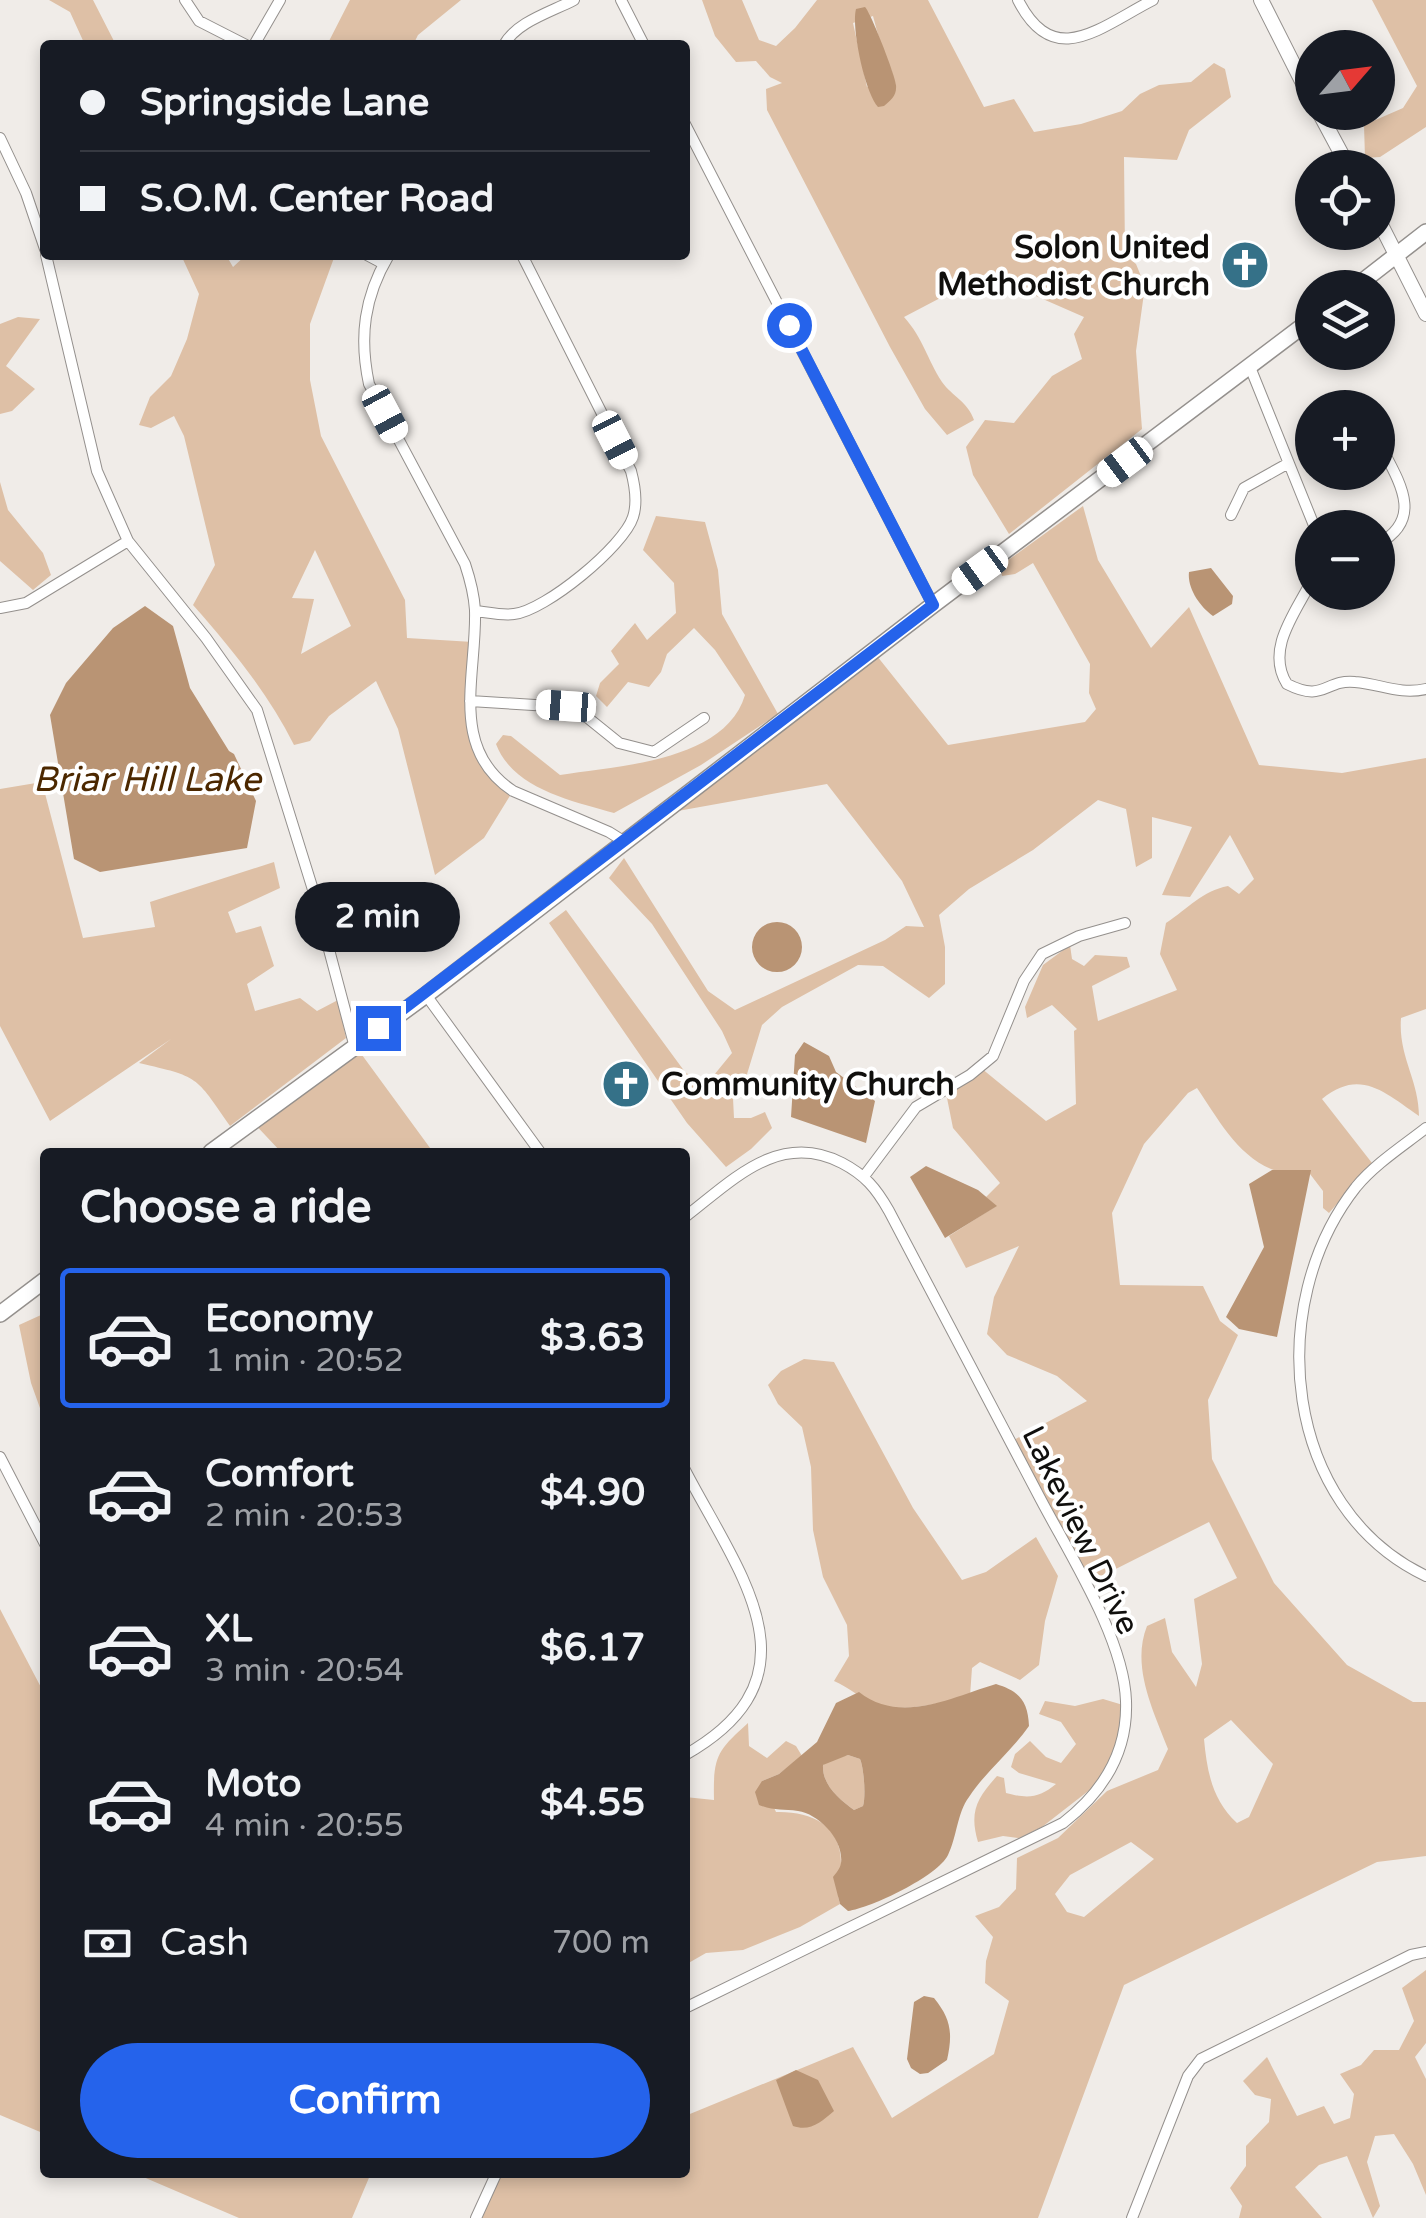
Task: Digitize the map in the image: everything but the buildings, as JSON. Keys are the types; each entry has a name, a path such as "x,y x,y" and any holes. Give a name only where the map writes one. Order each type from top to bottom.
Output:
{"main road":[{"path":"1261,0 1295,67"},
{"path":"1377,270 1426,232"},
{"path":"1395,250 1426,314"},
{"path":"216,1148 426,994 1295,332"},
{"path":"0,1314 40,1284"}],"street":[{"path":"185,0 199,22 236,40"},
{"path":"257,40 280,0"},
{"path":"506,40 509,35 574,0"},
{"path":"621,0 641,40"},
{"path":"1018,0 1030,24 1043,35 1059,40 1088,34 1153,0"},
{"path":"690,134 933,605"},
{"path":"0,138 40,234"},
{"path":"48,260 97,471 128,541 206,638 257,710 314,893 354,1044"},
{"path":"386,260 364,316 364,359 369,384 465,564 475,611 470,732 478,754 502,783 624,842"},
{"path":"475,611 515,614 564,592 622,534 632,521 635,508 631,471 525,260"},
{"path":"1250,368 1307,510"},
{"path":"1231,515 1244,488 1287,464"},
{"path":"1395,478 1408,506 1406,522 1395,536"},
{"path":"0,608 26,602 128,541"},
{"path":"1297,610 1280,644 1277,660 1287,684 1315,694 1356,682 1398,692 1426,689"},
{"path":"470,701 566,706 619,743 654,752 704,718"},
{"path":"690,1213 760,1162 792,1152 808,1150 865,1175 916,1106 970,1076 993,1056 1034,962 1054,946 1125,923"},
{"path":"426,994 537,1148"},
{"path":"1426,1128 1358,1185 1321,1247 1308,1284 1298,1374 1314,1446 1335,1495 1354,1523 1376,1544 1426,1576"},
{"name":"Lakeview Drive","path":"690,2006 1062,1823 1102,1785 1117,1759 1125,1730 1123,1674 1086,1584 889,1211 865,1175"},
{"path":"0,1457 40,1534"},
{"path":"690,1480 754,1604 761,1628 762,1660 755,1688 742,1712 722,1733 690,1752"},
{"path":"1132,2218 1188,2076 1202,2058 1411,1955 1426,1952"},
{"path":"476,2218 494,2178"}],"shaded area":[{"path":"49,0 93,0 113,40 83,40 70,12"},
{"path":"350,0 461,0 416,40 330,40"},
{"path":"702,0 742,0 759,40 776,46 817,0 928,0 984,107 1014,99 1034,132 1081,124 1122,111 1140,94 1159,85 1191,82 1214,63 1225,69 1231,97 1189,130 1177,160 1124,157 1125,255 1136,264 1145,286 1136,351 1142,429 1009,534 973,475 966,447 985,420 1014,423 1052,376 1082,359 1074,334 1084,317 986,274 904,317 942,382 968,408 974,420 947,435 925,409 890,347 767,110 766,89 782,83 770,77 756,61 736,62 715,36","holes":["873,16 892,71 867,87 853,23"]},
{"path":"1372,0 1426,0 1426,127 1391,150 1365,150 1364,130 1395,130 1395,111 1403,108 1417,86 1395,44 1395,30 1388,30"},
{"path":"183,260 229,260 233,267 241,260 333,260 310,324 310,380 321,436 405,600 407,638 473,642 470,701 479,754 513,791 484,838 435,875 398,729 376,681 329,716 310,741 294,745 248,672 193,605 215,565 184,436 174,416 151,428 139,425 150,397 171,376 187,339 199,294","holes":["315,550 351,626 301,654 314,599 292,598"]},
{"path":"18,317 40,319 6,366 35,389 12,411 0,414 0,324"},
{"path":"0,482 8,510 43,553 51,575 33,590 0,561"},
{"path":"1083,506 1098,560 1151,648 1189,607 1259,765 1342,773 1426,758 1426,1009 1401,1018 1419,1116 1383,1092 1360,1084 1348,1085 1322,1099 1372,1163 1329,1213 1323,1208 1323,1191 1310,1174 1275,1171 1247,1154 1228,1134 1197,1088 1188,1093 1144,1144 1112,1213 1120,1285 1203,1286 1220,1321 1238,1335 1208,1400 1212,1459 1274,1583 1347,1665 1413,1702 1426,1702 1426,1856 1377,1862 1124,1985 1038,2218 476,2218 495,2178 690,2178 690,2114 853,2047 892,2118 994,2054 1009,2001 985,1983 993,1937 975,1916 999,1907 1016,1889 1017,1858 1058,1838 1107,1791 1158,1770 1168,1749 1143,1672 1141,1657 1147,1626 1165,1618 1172,1652 1196,1687 1202,1664 1194,1599 1237,1578 1209,1522 1086,1584 1010,1442 1087,1401 1057,1376 1007,1355 987,1334 994,1297 1019,1246 966,1268 949,1236 996,1206 986,1197 1000,1183 953,1128 947,1098 940,1092 981,1068 1046,1121 1076,1104 1077,1029 1052,1005 1027,1018 1025,1007 1043,965 1070,945 1072,959 1084,966 1095,955 1127,957 1130,967 1092,986 1098,1021 1177,990 1160,954 1166,923 1211,892 1228,886 1239,894 1254,879 1230,835 1190,897 1162,895 1192,827 1152,817 1152,858 1136,867 1126,809 1098,800 1033,850 969,889 939,915 945,947 945,984 929,998 883,966 858,965 782,1007 762,1025 744,1084 733,1098 734,1118 751,1118 765,1112 772,1128 726,1167 687,1123 549,923 566,910 685,1072 705,1086 732,1053 722,1031 652,924 609,878 624,858 708,991 735,1010 885,940 906,926 924,927 902,881 827,784 661,814 873,651 948,745 1085,722 1096,709 1089,693 1090,664 1033,563 1015,574 1002,576 1000,566","holes":["1231,1720 1273,1764 1249,1817 1237,1823 1212,1784 1204,1739","1131,1842 1154,1859 1084,1917 1067,1912 1055,1894 1070,1875"]},
{"path":"656,516 705,522 718,570 722,614 778,714 701,765 614,813 563,798 530,782 504,759 496,744 503,735 511,736 560,775 666,757 716,734 734,717 745,695 715,650 694,628 667,654 661,672 649,687 628,682 607,707 596,696 600,683 619,664 611,651 635,623 647,640 676,613 674,583 643,550"},
{"path":"42,782 83,938 155,927 150,902 274,862 280,888 228,912 236,933 261,926 274,966 247,984 255,1011 300,998 317,1011 338,1000 346,1038 230,1126 194,1081 139,1063 171,1039 50,1121 0,1026 0,789"},
{"path":"354,1044 430,1148 277,1148 252,1121"},
{"path":"40,1315 40,1408 31,1383 19,1325"},
{"path":"804,1359 834,1362 913,1508 962,1580 986,1572 1036,1537 1058,1576 1045,1621 1039,1665 1020,1680 980,1662 972,1668 970,1696 899,1708 871,1702 834,1681 849,1656 847,1625 823,1577 813,1530 811,1467 802,1427 778,1404 768,1385 781,1371"},
{"path":"0,1609 40,1685 40,2132 0,2115"},
{"path":"1103,1699 1123,1705 1117,1744 1096,1785 1042,1827 1019,1838 1003,1836 978,1842 974,1822 977,1806 997,1776 1004,1778 1006,1793 1021,1796 1039,1795 1056,1784 1019,1773 1011,1767 1015,1754 1030,1741 1046,1757 1061,1763 1076,1744 1061,1722 1039,1714 1045,1701 1075,1706"},
{"path":"748,1723 749,1746 767,1758 786,1741 796,1746 802,1756 779,1774 762,1781 776,1812 812,1818 836,1839 841,1865 840,1904 800,1927 743,1950 706,1953 690,1962 690,1798 714,1800 716,1764 729,1741"},
{"path":"848,1755 860,1759 863,1775 863,1806 854,1810 832,1791 823,1772 823,1765 831,1759"},
{"path":"1426,1970 1426,2043 1415,2057 1426,2079 1426,2195 1394,2134 1375,2136 1367,2162 1380,2206 1373,2218 1347,2156 1319,2165 1295,2187 1322,2218 1239,2218 1242,2206 1230,2188 1246,2166 1246,2146 1269,2122 1271,2099 1255,2095 1243,2081 1267,2057 1297,2116 1324,2106 1334,2124 1350,2118 1354,2094 1340,2074 1361,2065 1374,2050 1399,2050 1414,2021 1402,1988"},
{"path":"146,2178 369,2178 352,2218 239,2218"}],"water":[{"path":"865,7 896,85 893,97 878,107 868,88 857,45 856,9"},
{"path":"1211,568 1233,596 1232,604 1213,616 1195,597 1189,578 1189,572"},
{"name":"Briar Hill Lake","path":"145,606 173,626 190,688 234,754 256,801 247,848 100,872 74,859 50,715 66,683 113,628"},
{"path":"777,922 795,929 802,947 795,965 777,972 759,965 752,947 759,929"},
{"path":"804,1042 829,1056 836,1072 875,1101 866,1143 791,1117 795,1055"},
{"path":"926,1166 978,1190 997,1206 945,1238 910,1177"},
{"path":"1272,1170 1311,1170 1277,1337 1239,1329 1226,1317 1264,1247 1249,1184"},
{"path":"996,1684 1011,1690 1024,1704 1029,1726 969,1797 948,1855 903,1890 848,1911 840,1904 833,1877 841,1854 834,1837 806,1813 759,1805 755,1792 762,1781 779,1774 817,1742 836,1703 859,1692 875,1702 909,1707 944,1701","holes":["848,1755 860,1759 864,1802 854,1810 828,1785 823,1765"]},
{"path":"924,1996 934,1998 944,2013 950,2042 947,2060 920,2074 907,2059 914,2002"},
{"path":"796,2070 818,2080 834,2111 810,2127 793,2126 776,2080"}],"place":[{"name":"Solon United Methodist Church","path":"1245,265"},
{"name":"Community Church","path":"626,1084"}],"route":[{"path":"378,1028 933,605 789,325"}]}
